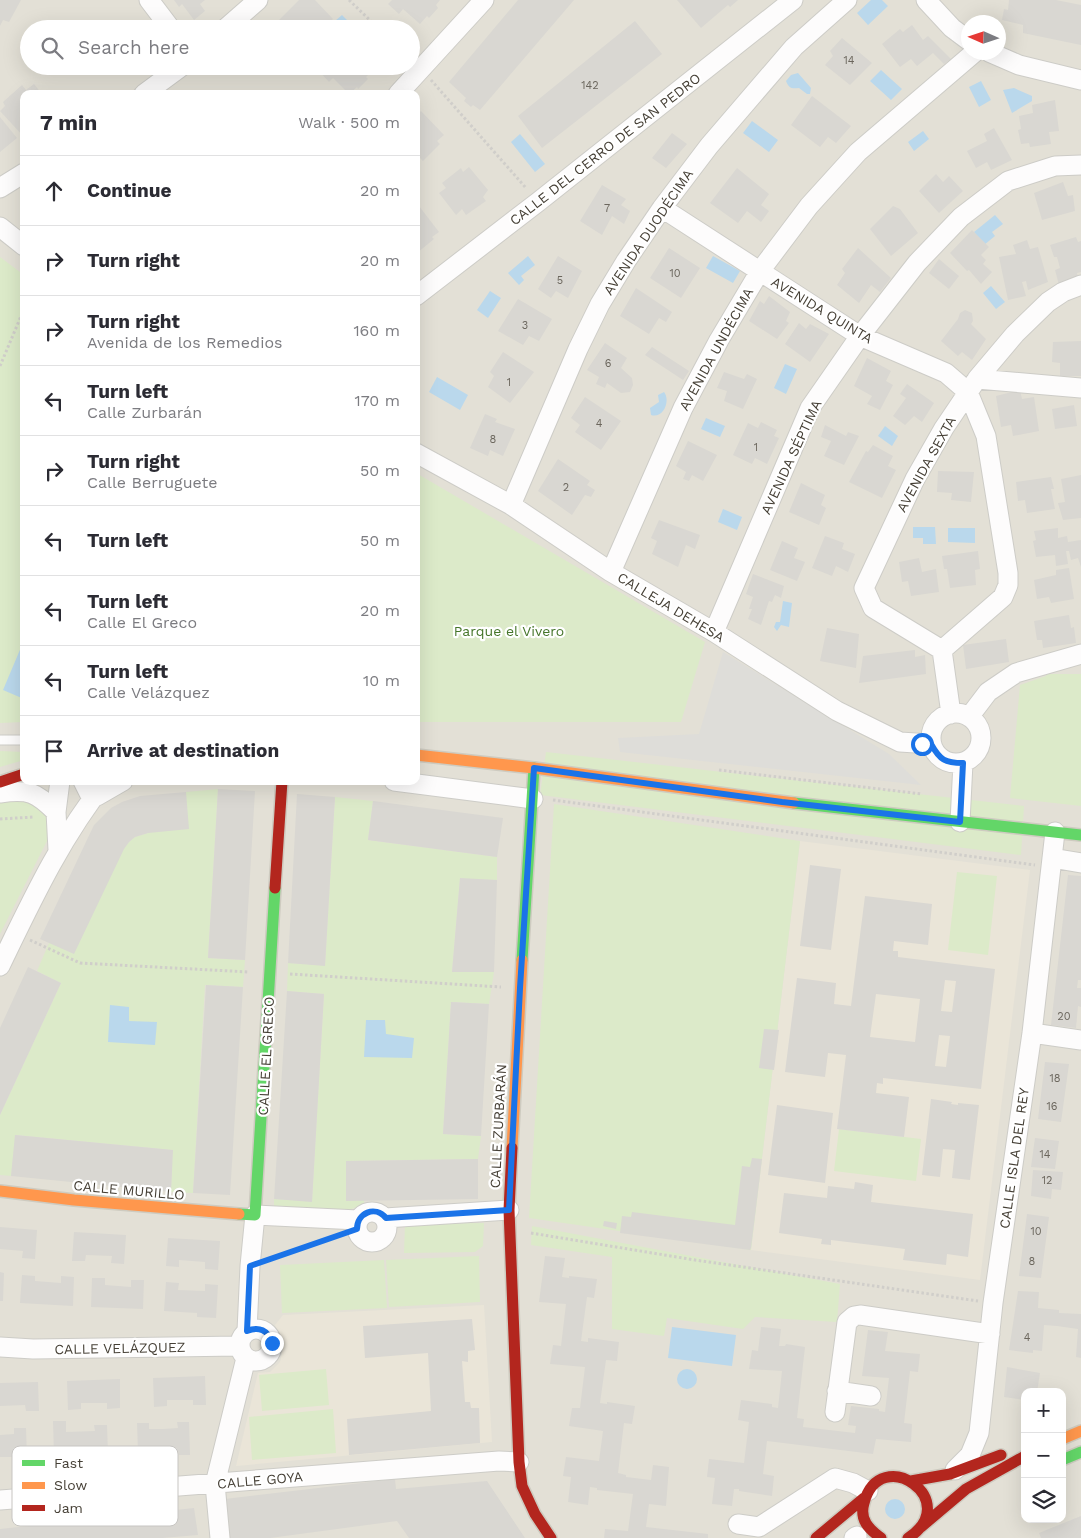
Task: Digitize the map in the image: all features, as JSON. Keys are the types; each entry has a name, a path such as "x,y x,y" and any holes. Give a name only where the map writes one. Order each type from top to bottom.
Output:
{"street":[{"path":"149,0 164,20"},
{"path":"235,20 258,0"},
{"path":"422,70 484,0"},
{"name":"CALLE DEL CERRO DE SAN PEDRO","path":"420,293 793,0"},
{"name":"AVENIDA DUODÉCIMA","path":"511,505 578,349 600,304 662,208 709,146 794,47 846,0"},
{"path":"926,0 952,28 961,35"},
{"path":"1006,59 1019,65 1081,80"},
{"name":"AVENIDA UNDÉCIMA","path":"611,572 683,408 719,340 760,271 809,206 858,152 907,108 965,60"},
{"path":"149,90 170,75"},
{"path":"402,90 417,75"},
{"name":"AVENIDA SÉPTIMA","path":"714,632 810,408 860,336 918,263 961,217 1008,181 1055,166 1081,165"},
{"path":"0,188 20,176"},
{"name":"AVENIDA QUINTA","path":"662,208 860,336 973,386 986,436 1008,573 1008,585 1003,597 942,650"},
{"path":"0,227 20,243"},
{"name":"AVENIDA SEXTA","path":"942,650 873,608 864,588 915,479 944,428 973,386 1015,334 1048,302 1062,292 1081,285"},
{"path":"973,386 1081,388"},
{"name":"CALLEJA DEHESA","path":"420,455 511,505 611,572 714,632 837,711 900,742 931,744"},
{"path":"942,650 960,715 977,724 981,736 980,747 973,757 963,763 950,763 938,756 931,744 931,734 935,725 942,718 960,715 988,692 1016,673 1081,654"},
{"path":"420,755 534,768 782,802 1081,835"},
{"path":"960,822 963,763"},
{"name":"CALLE ZURBARÁN","path":"534,768 520,988 509,1230 519,1462 522,1486 551,1538"},
{"path":"0,782 20,775"},
{"path":"420,784 533,798"},
{"path":"48,816 59,785"},
{"path":"85,785 92,799"},
{"path":"0,966 58,850 103,785"},
{"path":"92,799 116,785"},
{"name":"CALLE EL GRECO","path":"220,1538 215,1484 244,1345 255,1215 282,785"},
{"path":"0,793 27,792 42,798 58,850"},
{"name":"CALLE ISLA DEL REY","path":"950,1474 970,1455 979,1433 993,1303 1032,1033 1055,832"},
{"path":"1051,863 1081,862"},
{"path":"1032,1033 1081,1040"},
{"name":"CALLE MURILLO","path":"0,1191 74,1200 255,1215"},
{"path":"386,1218 387,1232 380,1240 376,1242 366,1241 362,1238 358,1224 365,1213 374,1211 386,1218 509,1210"},
{"path":"255,1215 358,1224"},
{"path":"835,1412 846,1322 854,1316 860,1314 990,1334"},
{"name":"CALLE VELÁZQUEZ","path":"0,1347 33,1349 244,1345"},
{"path":"837,1391 871,1396"},
{"path":"1066,1437 1081,1431"},
{"path":"911,1481 950,1474 1004,1454 1021,1451"},
{"path":"1066,1458 1081,1452"},
{"path":"908,1538 966,1489 1021,1458"},
{"name":"CALLE GOYA","path":"178,1487 499,1461 519,1462"},
{"path":"816,1538 866,1494 875,1483 892,1476 902,1477 911,1481 919,1488 927,1507 926,1518 921,1527"},
{"path":"738,1524 759,1527 835,1478 853,1483 866,1494"},
{"path":"966,1489 1003,1482"},
{"path":"866,1494 863,1516 872,1532 880,1537"},
{"path":"853,1537 880,1537"}],"lane":[{"path":"0,740 20,740"}],"path":[{"path":"349,0 370,20"},
{"path":"422,70 538,202"},
{"path":"0,366 20,318"},
{"path":"717,769 922,794"},
{"path":"551,807 551,800 1051,863"},
{"path":"0,819 48,816"},
{"path":"47,948 80,963 244,972"},
{"path":"288,974 493,986"},
{"path":"250,1266 358,1224"},
{"path":"509,1230 695,1260 993,1303"}],"shaded area":[{"path":"0,0 1081,0 1081,1538 0,1538"},
{"path":"723,652 889,754 921,785 620,752 618,738 699,734"},
{"path":"800,841 1030,870 980,1280 751,1250"},
{"path":"484,1305 492,1442 236,1466 258,1373 270,1372 280,1362 284,1345 275,1325 283,1315"}],"green space":[{"path":"0,257 20,272 20,722 0,723"},
{"name":"Parque el Vivero","path":"420,475 705,642 681,722 420,722"},
{"path":"1047,674 1081,674 1081,806 1010,798 1020,685"},
{"path":"0,751 20,752 20,761 0,767"},
{"path":"546,752 1024,806 1021,855 540,795"},
{"path":"218,789 208,958 245,960 243,987 205,985 193,1193 171,1192 172,1150 16,1135 11,1176 0,1175 0,1115 61,983 37,971 49,943 129,842 135,837 148,833 186,792"},
{"path":"335,797 373,801 368,840 497,857 497,880 460,879 452,972 494,972 489,1004 451,1002 443,1134 481,1136 478,1159 346,1161 346,1200 364,1200 364,1205 345,1211 274,1209 274,1199 312,1201 324,994 287,991 288,963 325,965"},
{"path":"11,798 27,798 49,817 51,833 0,934 0,803"},
{"path":"554,804 800,841 751,1250 529,1218"},
{"path":"957,872 997,876 988,955 948,950"},
{"path":"839,1129 921,1139 916,1181 834,1171"},
{"path":"484,1223 483,1246 475,1252 404,1253 405,1224"},
{"path":"532,1226 840,1284 837,1322 755,1317 743,1329 667,1318 664,1336 612,1329 612,1257 531,1245"},
{"path":"479,1256 480,1302 389,1307 386,1260"},
{"path":"384,1260 387,1308 282,1313 280,1265"},
{"path":"326,1369 329,1405 262,1411 259,1375"},
{"path":"333,1409 336,1453 252,1460 249,1417"}],"water":[{"path":"871,0 882,0 888,6 868,25 857,13"},
{"path":"342,15 347,20 336,20"},
{"path":"881,70 902,89 891,100 870,81"},
{"path":"798,73 811,88 810,94 799,88 789,87 786,81 791,75"},
{"path":"981,81 991,100 979,107 969,87"},
{"path":"1014,88 1032,96 1032,101 1012,113 1003,90"},
{"path":"752,121 778,140 769,152 743,133"},
{"path":"923,131 929,139 914,151 908,142"},
{"path":"520,134 545,164 535,172 511,142"},
{"path":"995,215 1003,224 992,232 995,236 984,245 974,232"},
{"path":"528,256 535,265 521,276 524,280 519,285 508,273"},
{"path":"713,256 740,271 733,283 706,268"},
{"path":"991,286 1005,302 996,309 983,293"},
{"path":"490,291 501,298 488,318 477,310"},
{"path":"785,364 797,369 786,394 774,388"},
{"path":"437,377 468,395 460,410 429,392"},
{"path":"664,392 667,400 665,408 655,416 651,415 650,408 659,402 658,395"},
{"path":"706,418 725,426 720,437 701,429"},
{"path":"885,426 898,436 892,446 878,436"},
{"path":"723,509 742,517 737,530 718,522"},
{"path":"913,527 935,527 936,544 923,544 923,538 913,538"},
{"path":"948,528 975,528 975,543 948,542"},
{"path":"783,601 792,603 789,627 781,625 777,631 774,627 776,622 780,622"},
{"path":"20,650 20,697 3,690"},
{"path":"110,1005 129,1007 129,1021 157,1022 155,1045 108,1042"},
{"path":"366,1020 385,1020 386,1034 414,1038 412,1058 364,1057"},
{"path":"672,1327 736,1335 732,1366 668,1358"},
{"path":"687,1369 694,1372 697,1379 694,1386 687,1389 680,1386 677,1379 680,1372"},
{"path":"891,1499 899,1499 905,1505 905,1513 899,1519 891,1519 885,1513 885,1505"}],"building":[{"path":"0,0 21,0 9,22 3,20 0,26"},
{"path":"174,0 205,0 200,4 205,11 194,20 182,4 179,7"},
{"path":"299,0 315,0 333,19 332,20 279,20"},
{"path":"392,0 440,0 436,5 438,8 420,24 420,20 415,20 403,9 399,14 388,4"},
{"path":"518,0 574,0 480,110 473,105 471,107 464,101 466,98 449,82"},
{"path":"677,0 738,0 730,7 728,5 701,28"},
{"path":"1009,0 1056,0 1081,5 1081,45 1023,33 1023,25 1006,21 1006,15 1003,15 1004,9 1008,10"},
{"path":"635,21 662,54 542,148 518,116"},
{"path":"912,25 923,40 928,36 951,59 944,64 933,53 917,66 911,59 900,67 882,44 900,29 903,32"},
{"path":"842,38 872,63 850,85 825,65 833,56 830,51"},
{"path":"323,75 368,75 366,77 368,79 358,89 357,87 354,90 345,90 333,78 329,82"},
{"path":"34,84 39,90 26,90"},
{"path":"22,85 26,90 20,90 20,133 0,111 5,106 3,102"},
{"path":"812,96 851,126 836,143 828,137 820,147 791,125"},
{"path":"1055,100 1059,131 1049,132 1051,144 1030,147 1029,143 1021,144 1018,130 1021,129 1019,116 1033,113 1032,105"},
{"path":"420,112 444,135 437,141 440,144 423,161 420,158"},
{"path":"0,117 17,138 0,152"},
{"path":"994,128 1012,160 991,170 987,162 976,168 967,151 987,141 984,134"},
{"path":"672,133 687,144 666,168 652,158"},
{"path":"469,167 488,190 483,197 486,201 466,215 462,209 456,215 439,193 446,188 442,183 461,168 463,172"},
{"path":"737,168 769,194 761,205 769,211 761,222 747,211 738,223 710,203"},
{"path":"936,174 943,182 949,176 963,191 939,213 919,191"},
{"path":"1063,182 1068,196 1073,195 1075,211 1042,220 1034,193"},
{"path":"602,185 626,199 621,205 630,211 624,224 612,216 602,235 580,221"},
{"path":"893,206 900,209 918,233 891,256 870,229"},
{"path":"420,207 439,232 432,237 434,239 420,251"},
{"path":"972,230 989,247 981,255 986,260 983,264 992,272 981,284 950,253"},
{"path":"1076,237 1078,242 1081,241 1081,272 1077,273 1078,278 1059,285 1055,270 1060,268 1057,257 1054,257 1050,245"},
{"path":"1027,240 1030,249 1038,247 1048,282 1028,290 1026,281 1022,282 1026,296 1008,300 999,257 1016,254 1013,245"},
{"path":"669,248 700,268 681,298 650,278"},
{"path":"858,248 891,278 880,292 871,285 859,303 837,285 845,273 842,269"},
{"path":"558,256 582,271 568,298 556,291 551,298 538,289"},
{"path":"939,259 959,276 949,289 929,273"},
{"path":"636,288 672,312 666,322 659,318 649,334 620,316"},
{"path":"769,296 790,312 786,321 789,323 777,339 749,321 760,301 764,304"},
{"path":"518,299 552,319 539,341 529,336 523,345 498,331"},
{"path":"965,310 972,313 973,321 971,324 986,339 972,360 962,352 958,356 941,341 958,319 960,313"},
{"path":"799,323 806,329 810,324 829,334 810,362 785,344"},
{"path":"1081,341 1081,376 1060,376 1060,363 1052,362 1053,342"},
{"path":"605,343 627,358 621,368 632,378 633,385 630,392 621,393 607,383 605,388 596,384 599,377 587,370"},
{"path":"652,347 689,371 683,380 645,355"},
{"path":"503,352 534,372 510,403 488,387 494,376 490,372"},
{"path":"867,358 891,371 886,381 893,385 880,410 867,404 872,396 854,386"},
{"path":"724,372 744,379 747,374 757,379 743,409 724,401 727,391 717,388"},
{"path":"907,384 934,403 922,422 914,416 905,425 893,416 906,398 900,394"},
{"path":"1020,390 1022,399 1034,397 1039,431 1013,436 1011,425 1001,427 996,396"},
{"path":"585,397 621,421 601,450 575,432 580,425 571,418"},
{"path":"1074,405 1077,426 1055,429 1052,409"},
{"path":"485,414 497,419 495,422 515,429 503,456 490,450 488,456 470,448"},
{"path":"761,422 777,430 774,436 779,438 767,464 755,458 752,464 733,455 748,423 758,428"},
{"path":"825,425 846,436 848,432 859,436 844,465 824,456 831,441 821,437"},
{"path":"688,441 717,455 703,481 692,475 689,481 683,479 686,472 676,466"},
{"path":"873,445 893,456 888,466 896,470 882,498 849,482 866,451 868,452"},
{"path":"558,459 590,481 587,485 595,490 591,497 585,495 572,515 538,491"},
{"path":"938,471 974,472 971,502 951,500 952,493 937,492"},
{"path":"1081,475 1081,518 1063,520 1058,503 1065,502 1061,479"},
{"path":"1051,477 1055,509 1027,513 1025,500 1018,501 1016,482"},
{"path":"801,483 825,495 821,505 826,508 819,525 789,512"},
{"path":"659,520 700,535 695,549 686,545 678,567 652,554 657,541 651,538"},
{"path":"1058,528 1058,538 1067,536 1068,542 1081,540 1081,567 1078,558 1071,560 1069,551 1066,551 1068,564 1056,566 1055,555 1036,557 1033,541 1036,540 1034,531"},
{"path":"825,536 844,543 842,549 855,554 848,572 836,566 832,576 812,568"},
{"path":"782,541 798,548 794,558 805,562 797,581 770,570"},
{"path":"978,551 980,569 975,570 976,585 950,588 947,569 944,569 942,556"},
{"path":"919,558 922,572 936,569 939,592 911,596 908,581 902,582 899,562"},
{"path":"1069,568 1074,599 1051,603 1049,597 1037,599 1034,580 1056,575 1056,570"},
{"path":"753,574 784,586 781,598 775,595 772,602 769,601 761,625 748,619 752,609 749,609 753,597 746,594"},
{"path":"1069,615 1071,628 1074,627 1076,643 1043,648 1042,640 1037,640 1034,621"},
{"path":"827,628 859,634 856,668 820,661"},
{"path":"1006,639 1009,662 966,669 963,645"},
{"path":"915,650 915,657 925,655 926,674 859,683 863,656"},
{"path":"218,789 255,791 245,960 208,958"},
{"path":"186,792 189,829 148,833 135,837 129,842 74,954 40,939 94,825 111,808 122,802 140,796"},
{"path":"297,794 335,797 325,966 288,963"},
{"path":"373,801 503,818 497,857 368,840"},
{"path":"810,865 841,869 831,950 800,946"},
{"path":"1068,875 1081,876 1081,980 1078,980 1077,988 1081,988 1081,1007 1078,1006 1076,1028 1051,1025"},
{"path":"460,878 497,880 494,972 452,972"},
{"path":"865,896 932,904 928,945 894,941 893,951 898,951 898,957 995,969 981,1089 883,1078 883,1084 877,1083 876,1093 909,1097 904,1137 837,1129 846,1055 828,1053 825,1077 785,1072 797,978 836,983 834,1004 851,1006","holes":["945,980 956,981 952,1012 941,1011","876,994 920,999 915,1042 870,1037","939,1035 950,1036 946,1067 935,1066"]},
{"path":"28,967 61,983 0,1115 0,1028"},
{"path":"206,985 243,987 230,1195 193,1193"},
{"path":"287,991 324,994 312,1202 274,1199"},
{"path":"451,1002 489,1004 481,1136 443,1134"},
{"path":"764,1029 779,1030 774,1070 759,1068"},
{"path":"1045,1062 1069,1064 1061,1122 1038,1119"},
{"path":"931,1099 952,1102 951,1104 958,1105 958,1103 979,1105 970,1180 952,1178 955,1150 943,1149 940,1177 922,1175"},
{"path":"777,1105 833,1113 825,1183 768,1175"},
{"path":"15,1135 173,1150 171,1192 11,1176"},
{"path":"1035,1138 1059,1141 1055,1169 1031,1167"},
{"path":"752,1158 762,1159 750,1250 620,1233 622,1216 631,1217 632,1212 735,1225 742,1166 750,1167"},
{"path":"478,1159 478,1199 346,1201 346,1161"},
{"path":"1033,1170 1063,1172 1061,1190 1052,1189 1051,1199 1031,1196"},
{"path":"855,1182 873,1185 871,1202 973,1214 968,1257 947,1254 946,1265 903,1260 905,1249 831,1240 831,1245 821,1244 822,1239 779,1233 784,1193 827,1198 828,1186 854,1189"},
{"path":"1027,1214 1049,1217 1041,1278 1019,1276"},
{"path":"604,1221 617,1223 616,1229 603,1226"},
{"path":"0,1227 37,1230 35,1259 22,1258 23,1251 0,1249"},
{"path":"74,1232 126,1235 124,1264 111,1263 112,1256 86,1255 85,1261 72,1261"},
{"path":"168,1238 220,1241 218,1270 205,1269 205,1262 179,1260 179,1267 166,1266"},
{"path":"545,1256 565,1258 562,1277 597,1279 594,1298 587,1297 581,1341 588,1342 588,1338 619,1342 617,1361 606,1360 600,1403 607,1404 607,1402 635,1406 632,1424 624,1423 618,1473 626,1475 626,1477 651,1480 653,1465 669,1467 666,1506 649,1504 646,1527 708,1534 708,1538 604,1538 605,1529 628,1531 633,1494 597,1490 597,1488 590,1487 588,1505 568,1502 571,1477 563,1476 566,1457 599,1461 603,1431 569,1426 572,1408 580,1408 585,1367 550,1364 553,1345 561,1346 566,1304 539,1302"},
{"path":"0,1272 4,1273 3,1301 0,1301"},
{"path":"22,1275 35,1276 35,1281 61,1283 61,1276 74,1277 73,1306 20,1303"},
{"path":"92,1278 105,1278 105,1285 131,1287 131,1280 144,1280 143,1309 91,1307"},
{"path":"166,1282 179,1283 178,1290 205,1291 205,1284 218,1285 216,1318 197,1317 197,1313 164,1311"},
{"path":"1018,1291 1039,1292 1038,1308 1059,1310 1059,1313 1081,1314 1081,1358 1076,1357 1078,1329 1057,1326 1044,1325 1042,1351 1033,1350 1033,1353 1009,1350"},
{"path":"472,1319 475,1350 468,1351 468,1362 462,1361 465,1402 470,1402 471,1408 479,1408 480,1443 349,1455 347,1419 431,1411 428,1353 365,1358 363,1326"},
{"path":"761,1327 781,1329 779,1346 785,1346 786,1344 805,1347 797,1418 804,1419 803,1427 855,1433 856,1426 848,1425 851,1406 879,1409 879,1411 885,1412 889,1378 862,1376 868,1330 888,1332 885,1351 920,1354 918,1372 910,1371 904,1423 912,1424 911,1442 876,1439 873,1454 767,1441 763,1474 774,1476 772,1496 734,1489 732,1506 712,1504 715,1478 707,1477 709,1459 744,1463 749,1422 738,1420 741,1400 772,1404 772,1407 778,1408 782,1371 749,1369 752,1350 758,1351"},
{"path":"1007,1367 1040,1373 1038,1388 1021,1388 1021,1399 1004,1397"},
{"path":"205,1376 206,1405 193,1405 193,1400 167,1400 167,1406 154,1407 153,1378"},
{"path":"120,1379 120,1408 107,1409 107,1403 81,1403 81,1409 68,1410 67,1381"},
{"path":"38,1382 39,1411 26,1411 25,1405 0,1406 0,1383"},
{"path":"53,1421 66,1421 66,1432 95,1431 94,1425 107,1425 108,1446 54,1446"},
{"path":"177,1422 189,1422 190,1455 179,1455 178,1446 138,1446 137,1423 149,1423 149,1429 178,1428"},
{"path":"14,1428 26,1428 27,1446 12,1446 12,1457 0,1457 0,1435 14,1434"},
{"path":"395,1479 396,1489 487,1481 525,1538 409,1538 397,1521 270,1538 227,1538 225,1499"},
{"path":"194,1508 198,1535 162,1538 0,1538 0,1529 28,1526 178,1526 178,1510"},
{"path":"1081,1516 1081,1538 1041,1538 1039,1533"}],"traffic: fast":[{"path":"522,960 534,768"},
{"path":"794,803 1081,835"},
{"path":"239,1214 255,1215 275,888"},
{"path":"1066,1458 1081,1452"}],"traffic: slow":[{"path":"420,755 534,768 794,803"},
{"path":"512,1148 522,960"},
{"path":"0,1191 74,1200 239,1214"},
{"path":"1066,1437 1081,1431"}],"traffic: jam":[{"path":"0,782 20,775"},
{"path":"275,888 282,785"},
{"path":"512,1148 509,1210 519,1462 522,1486 535,1514 551,1538"},
{"path":"911,1481 950,1474 1001,1455"},
{"path":"921,1527 966,1489 1021,1458"},
{"path":"881,1538 866,1524 863,1509 873,1485 886,1478 900,1478 913,1484 923,1495 927,1508 923,1523 908,1538"},
{"path":"816,1538 864,1498"}],"route":[{"path":"272,1343 267,1333 263,1330 258,1328 247,1331 250,1266 357,1229 358,1220 365,1213 369,1212 378,1212 386,1218 509,1210 520,988 534,768 782,802 960,822 963,763 950,763 938,756 931,744 922,744"}]}
